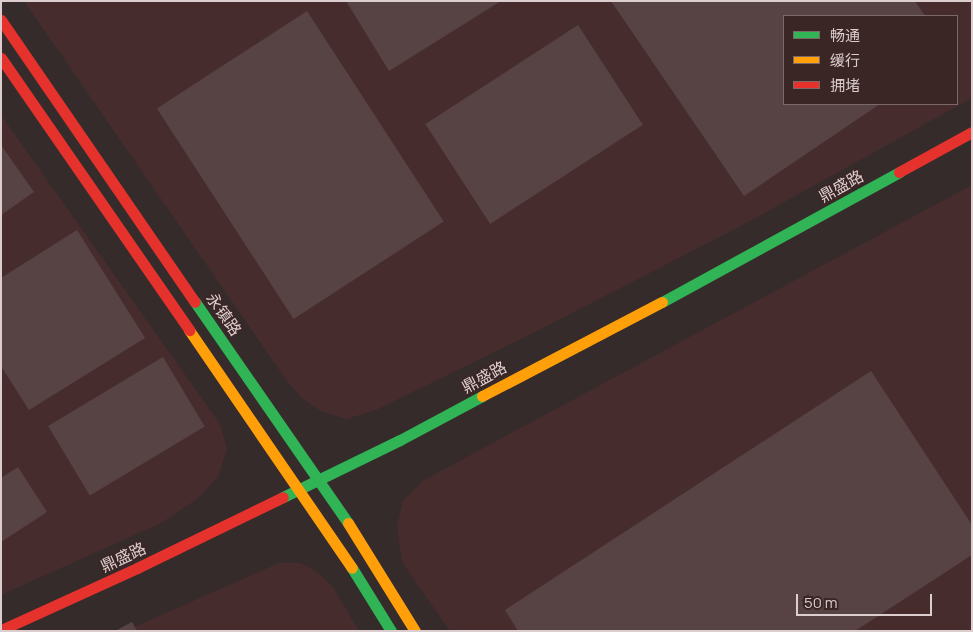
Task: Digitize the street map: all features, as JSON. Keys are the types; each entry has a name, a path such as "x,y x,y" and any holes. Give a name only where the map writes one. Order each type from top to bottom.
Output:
{"street":[{"name":"永镇路","path":"1,20 319,480 333,493 415,631"},
{"path":"1,58 300,490 306,506 391,631"},
{"name":"鼎盛路","path":"1,630 138,568 300,490 722,270 972,132"},
{"path":"306,506 333,493"}],"shaded area":[{"path":"24,1 972,1 972,98 739,227 531,334 376,410 346,419 321,411 302,398 287,381"},
{"path":"1,115 220,424 227,449 218,477 197,499 161,523 1,595"},
{"path":"972,185 972,631 450,631 402,562 397,526 403,500 424,480"},
{"path":"279,563 300,563 316,571 332,586 359,631 125,631"}],"building":[{"path":"346,1 501,1 389,71"},
{"path":"611,1 915,1 924,15 783,15 783,105 879,105 744,196"},
{"path":"307,11 444,222 294,319 157,108"},
{"path":"578,25 643,125 490,224 425,124"},
{"path":"1,145 34,192 1,215"},
{"path":"77,230 145,338 29,410 1,366 1,278"},
{"path":"163,357 205,426 90,495 48,426"},
{"path":"871,371 972,525 972,555 855,631 518,631 505,610"},
{"path":"18,467 47,512 1,542 1,478"},
{"path":"132,622 137,631 115,631"}],"traffic: fast":[{"path":"662,302 899,172"},
{"path":"195,302 348,523"},
{"path":"283,497 400,440 482,396"},
{"path":"352,568 391,631"}],"traffic: slow":[{"path":"482,396 662,302"},
{"path":"189,330 352,568"},
{"path":"348,523 415,631"}],"traffic: jam":[{"path":"1,20 195,302"},
{"path":"1,58 189,330"},
{"path":"899,172 972,132"},
{"path":"1,630 137,568 283,497"}]}
